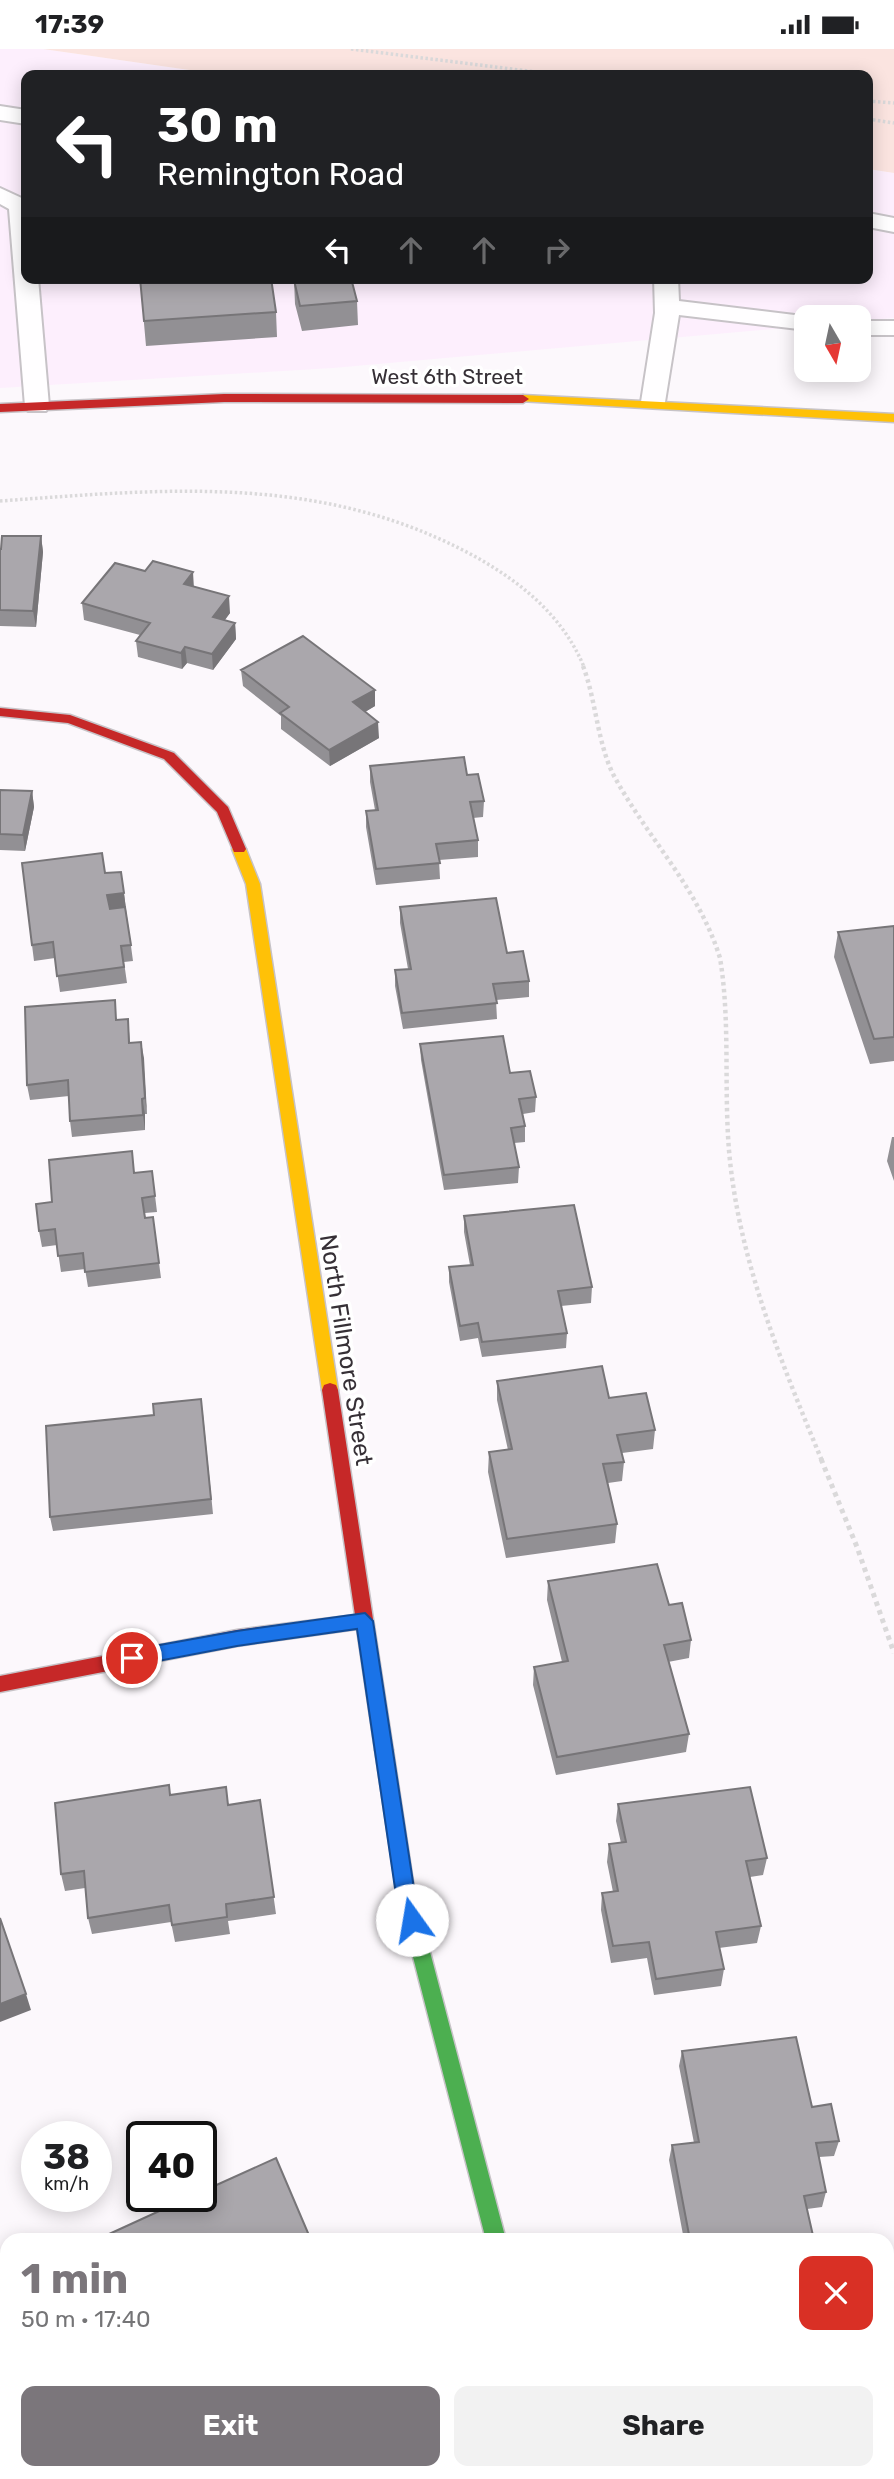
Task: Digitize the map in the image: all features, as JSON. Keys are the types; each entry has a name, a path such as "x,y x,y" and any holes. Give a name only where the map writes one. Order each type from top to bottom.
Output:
{"street":[{"name":"West 6th Street","path":"0,408 424,396 653,402 894,418"},
{"name":"North Fillmore Street","path":"0,712 70,719 170,756 223,810 253,884 406,1895 494,2233"},
{"path":"0,1684 237,1638 365,1621"}],"lane":[{"path":"0,113 21,116"},
{"path":"0,195 20,206 21,218"},
{"path":"873,221 894,225"},
{"path":"27,284 37,406"},
{"path":"653,402 667,307 666,284"},
{"path":"667,307 794,322"},
{"path":"872,328 894,328"}],"path":[{"path":"351,49 520,70"},
{"path":"873,101 894,103"},
{"path":"873,120 894,123"},
{"path":"0,501 103,493 235,492 292,496 359,509 428,531 471,553 509,578 563,628 582,657 610,769 693,895 719,957 730,1157 741,1230 763,1304 879,1599 894,1653"}],"shaded area":[{"path":"0,49 43,49 189,70 21,70 21,284 873,284 873,170 894,173 894,318 872,320 872,305 794,305 794,327 333,368 0,388"},
{"path":"43,49 894,49 894,173 873,170 873,70 189,70"}],"building":[{"path":"141,284 272,284 276,312 144,321"},
{"path":"295,284 353,284 357,301 300,306"},
{"path":"2,536 41,536 33,611 0,610"},
{"path":"153,561 193,572 184,584 229,596 213,617 235,623 212,654 185,647 181,653 136,641 150,623 82,603 115,563 145,571"},
{"path":"303,636 375,690 353,702 378,722 329,750 280,713 289,707 241,670"},
{"path":"464,757 467,775 478,774 484,801 470,802 478,840 436,844 440,863 376,869 366,811 378,810 370,766"},
{"path":"0,790 32,791 23,835 0,834"},
{"path":"102,853 105,873 121,872 124,893 107,895 110,909 125,907 131,945 121,946 124,967 57,976 53,942 32,945 22,863"},
{"path":"496,898 507,953 523,951 529,981 493,984 497,1003 402,1013 395,970 411,969 400,907"},
{"path":"894,926 894,1037 874,1039 838,932"},
{"path":"115,1000 116,1020 128,1019 129,1043 141,1042 145,1098 142,1099 143,1115 70,1121 68,1080 27,1085 25,1007"},
{"path":"503,1036 510,1073 530,1071 536,1097 519,1099 525,1126 511,1128 519,1167 444,1175 420,1044"},
{"path":"132,1151 134,1173 152,1171 155,1196 142,1198 145,1218 153,1217 159,1263 85,1272 83,1253 58,1256 55,1229 39,1231 36,1204 52,1202 49,1160"},
{"path":"574,1205 592,1287 558,1291 567,1333 482,1342 478,1323 460,1326 449,1267 473,1265 464,1216"},
{"path":"602,1366 609,1398 646,1393 655,1430 617,1435 624,1462 603,1464 617,1524 507,1539 489,1452 512,1449 497,1381"},
{"path":"201,1399 211,1499 50,1517 46,1426 154,1415 153,1404"},
{"path":"657,1564 669,1605 682,1603 691,1640 664,1645 689,1734 557,1757 534,1667 568,1661 548,1581"},
{"path":"169,1785 170,1795 226,1787 228,1805 260,1800 274,1897 226,1904 227,1917 172,1925 169,1905 88,1918 84,1871 61,1874 55,1803"},
{"path":"750,1787 767,1858 746,1861 761,1926 716,1932 724,1969 656,1979 649,1942 613,1946 602,1893 618,1891 609,1844 626,1842 618,1804"},
{"path":"0,1918 26,1994 0,2004"},
{"path":"796,2037 812,2107 831,2104 839,2141 816,2143 826,2192 804,2196 812,2233 689,2233 672,2145 699,2142 682,2051"},
{"path":"276,2158 308,2233 111,2233 157,2212 217,2212 217,2185"}],"traffic: fast":[{"path":"384,1750 406,1895 494,2233"}],"traffic: slow":[{"path":"523,399 894,418"},
{"path":"239,849 253,884 330,1390"}],"traffic: jam":[{"path":"0,408 224,398 523,399"},
{"path":"0,712 70,719 169,756 223,810 239,849"},
{"path":"330,1390 384,1750"},
{"path":"0,1684 237,1638 364,1621"}],"route":[{"path":"132,1658 237,1638 365,1621 412,1920"}]}
